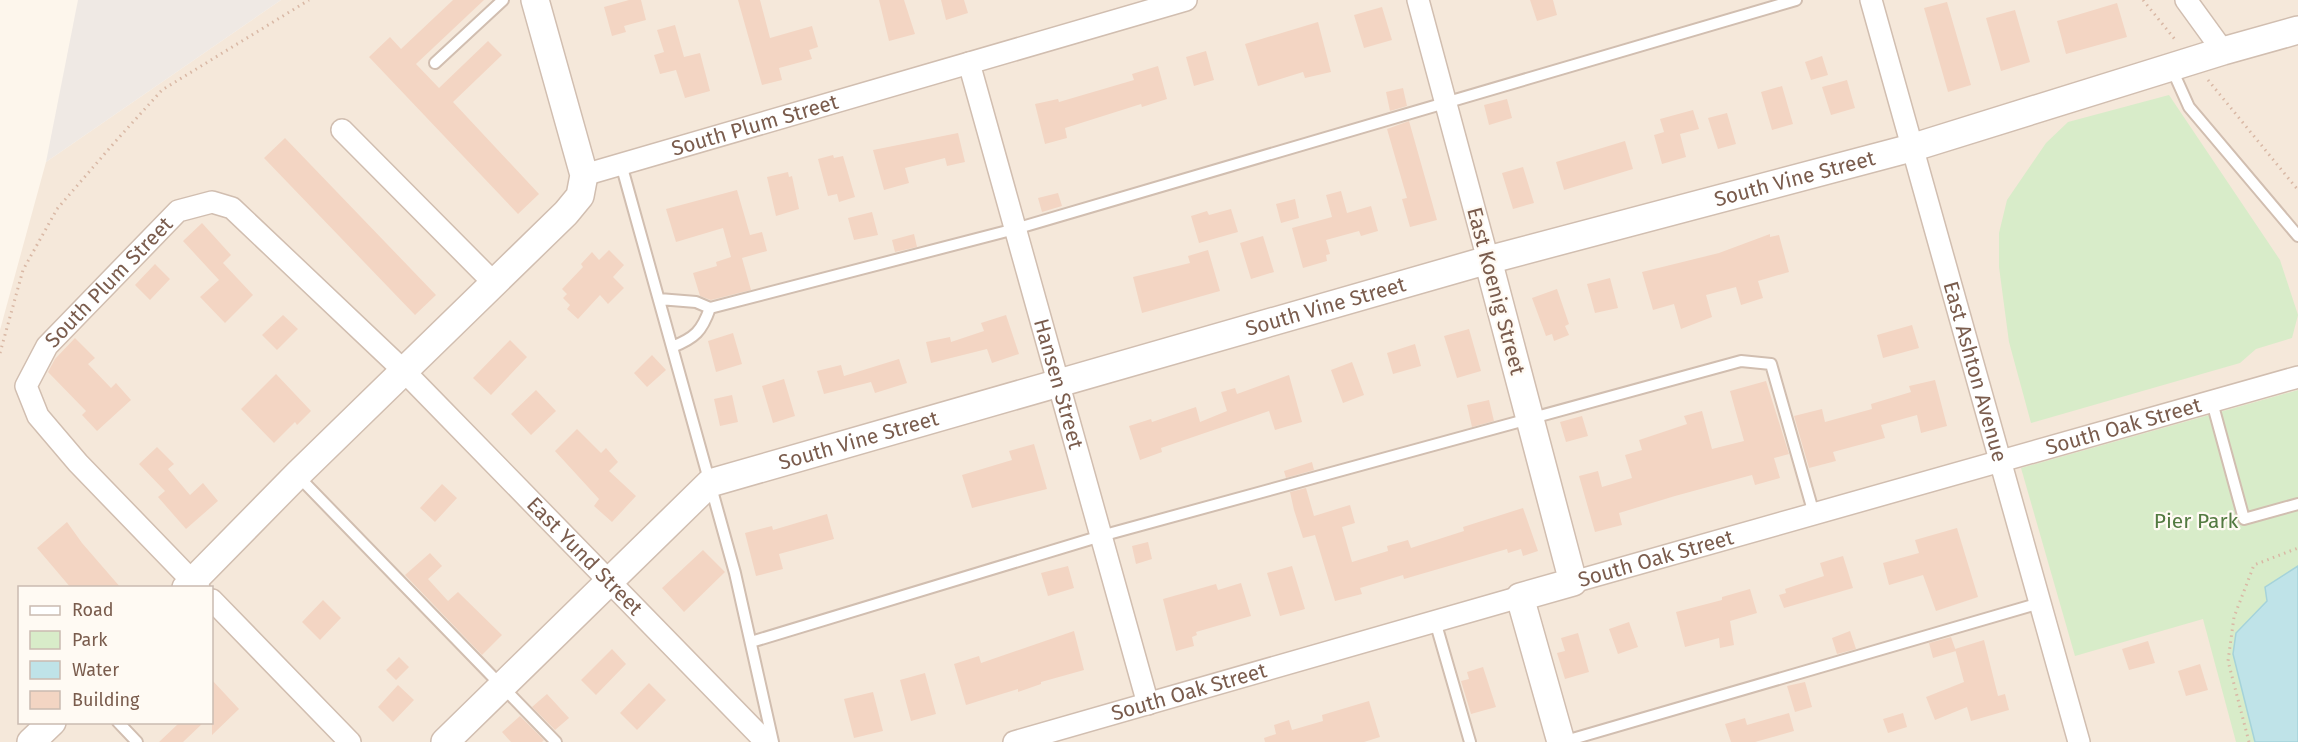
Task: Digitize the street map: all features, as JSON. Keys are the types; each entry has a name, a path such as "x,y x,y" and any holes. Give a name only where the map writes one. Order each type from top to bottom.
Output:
{"street":[{"path":"535,0 584,175"},
{"name":"South Plum Street","path":"404,371 232,208 212,202 178,211 134,254 47,346 26,387 38,416 78,463 192,585 297,475 404,371 566,213 580,196 584,175 1186,0"},
{"name":"East Koenig Street","path":"1418,0 1573,582"},
{"name":"East Ashton Avenue","path":"1871,0 2079,742"},
{"path":"2186,0 2223,51"},
{"name":"South Vine Street","path":"446,742 710,483 1488,260 1911,148 2298,30"},
{"name":"Hansen Street","path":"969,63 1148,704"},
{"path":"342,130 494,283"},
{"name":"East Yund Street","path":"404,371 766,742"},
{"name":"South Oak Street","path":"1014,742 2298,378"},
{"path":"1520,597 1561,742"},
{"path":"213,601 350,742"},
{"path":"32,742 50,724"}],"lane":[{"path":"435,63 503,0"},
{"path":"659,299 696,302 710,308 1015,229 1445,101 1796,0"},
{"path":"2181,64 2189,107 2298,236"},
{"path":"621,164 710,483 751,642 773,742"},
{"path":"672,347 688,341 703,327 710,308"},
{"path":"751,642 1101,536 1741,361 1771,364 1814,514"},
{"path":"2212,402 2244,519 2298,504"},
{"path":"297,475 556,742"},
{"path":"1561,742 2040,603"},
{"path":"1435,621 1470,742"},
{"path":"119,724 137,742"}],"path":[{"path":"0,353 23,270 57,209 114,143 162,90 309,0"},
{"path":"2143,0 2181,64 2298,190"},
{"path":"2249,742 2228,661 2234,617 2254,565 2298,548"}],"shaded area":[{"path":"78,0 281,0 46,162"},
{"path":"281,0 2298,0 2298,742 0,742 0,330 46,162"}],"green space":[{"path":"2169,95 2280,260 2298,315 2292,338 2256,349 2240,363 2031,423 2009,342 1999,267 1999,233 2007,200 2046,143 2068,122"},
{"name":"Pier Park","path":"2298,390 2298,742 2236,742 2203,619 2075,656 2021,468"}],"water":[{"path":"2298,566 2298,742 2255,742 2233,654 2236,633 2267,601 2265,587"}],"building":[{"path":"453,0 484,0 416,64 439,88 488,41 502,55 453,102 539,194 518,214 369,57 390,37 401,49"},
{"path":"629,0 641,0 646,20 624,26 626,32 612,36 604,7"},
{"path":"738,0 760,0 770,38 812,26 818,47 809,50 812,59 779,68 782,80 762,85"},
{"path":"879,0 904,0 915,34 889,41"},
{"path":"941,0 964,0 968,13 946,20"},
{"path":"1530,0 1553,0 1557,15 1537,21"},
{"path":"1947,2 1971,85 1948,92 1924,8"},
{"path":"2117,3 2127,37 2066,54 2057,21"},
{"path":"1382,7 1392,40 1364,48 1354,15"},
{"path":"2015,10 2030,62 2001,71 1986,18"},
{"path":"1318,22 1331,72 1305,78 1303,72 1258,86 1245,44"},
{"path":"675,25 684,57 700,53 710,91 685,98 676,70 660,74 654,55 664,52 657,30"},
{"path":"1206,51 1214,80 1194,86 1186,57"},
{"path":"1822,56 1828,75 1811,80 1805,62"},
{"path":"1158,66 1167,99 1142,107 1141,104 1065,128 1067,138 1045,144 1035,104 1058,99 1059,102 1134,80 1132,74"},
{"path":"1847,80 1855,108 1831,115 1822,87"},
{"path":"1782,86 1793,124 1772,130 1761,92"},
{"path":"1403,88 1407,106 1390,111 1386,92"},
{"path":"1507,99 1512,118 1489,125 1484,105"},
{"path":"1693,110 1699,129 1680,134 1686,157 1662,164 1654,135 1664,132 1660,119"},
{"path":"1727,113 1736,144 1718,149 1708,118"},
{"path":"1409,121 1437,220 1410,227 1402,199 1407,198 1387,129"},
{"path":"958,133 965,162 947,166 945,158 905,168 909,183 884,190 873,150"},
{"path":"285,138 436,295 415,315 264,158"},
{"path":"1625,141 1633,169 1564,190 1556,162"},
{"path":"833,155 834,158 843,156 855,197 839,202 837,194 828,196 818,159"},
{"path":"1523,167 1534,203 1513,209 1502,173"},
{"path":"788,172 789,177 792,176 799,209 776,216 767,177"},
{"path":"737,190 750,235 762,232 767,251 742,258 751,290 711,300 700,296 693,273 717,266 716,262 731,257 723,228 676,242 666,209"},
{"path":"1341,191 1347,213 1371,206 1378,231 1361,236 1359,231 1326,240 1330,254 1326,255 1327,261 1303,268 1292,228 1332,217 1326,195"},
{"path":"1058,193 1062,206 1042,212 1038,198"},
{"path":"1295,199 1299,218 1281,223 1276,204"},
{"path":"1231,209 1238,232 1199,243 1191,216 1207,211 1209,215"},
{"path":"872,212 878,235 854,240 848,218"},
{"path":"202,223 231,255 223,263 253,295 225,323 200,297 219,280 183,241"},
{"path":"914,234 917,247 895,252 892,240"},
{"path":"1770,234 1770,237 1779,235 1789,272 1758,281 1763,298 1741,305 1736,287 1706,295 1712,317 1681,329 1674,304 1653,310 1642,272 1719,253"},
{"path":"1263,236 1274,272 1251,279 1240,243"},
{"path":"609,250 624,265 613,277 624,288 608,304 600,295 578,319 567,309 570,305 563,298 567,294 562,289 583,267 581,264 592,252 599,260"},
{"path":"1208,250 1220,291 1142,313 1133,277 1190,263 1188,256"},
{"path":"155,264 170,279 150,300 135,285"},
{"path":"1610,278 1618,308 1595,313 1587,284"},
{"path":"1557,289 1569,324 1565,326 1569,335 1554,341 1552,334 1546,336 1532,298"},
{"path":"283,315 298,329 277,350 262,335"},
{"path":"1006,315 1019,354 992,363 987,349 931,363 926,342 950,337 951,342 984,331 981,323"},
{"path":"1912,325 1919,348 1883,358 1877,335"},
{"path":"1469,329 1481,371 1457,378 1444,336"},
{"path":"733,333 742,364 716,372 708,341"},
{"path":"75,338 95,358 88,364 111,388 116,383 131,400 97,431 82,415 86,411 48,372 55,359"},
{"path":"510,340 527,357 491,395 473,378"},
{"path":"1415,344 1421,366 1393,374 1387,353"},
{"path":"652,355 666,370 647,387 634,373"},
{"path":"899,359 907,383 875,393 871,382 824,394 817,371 841,365 844,376"},
{"path":"1352,362 1364,395 1343,403 1331,370"},
{"path":"276,374 311,411 297,425 295,422 274,443 241,409"},
{"path":"1289,375 1302,422 1275,430 1269,411 1161,448 1162,452 1140,460 1129,426 1151,419 1152,422 1196,407 1200,422 1227,411 1221,392 1235,388 1237,394"},
{"path":"784,379 795,416 773,423 762,386"},
{"path":"1935,380 1947,426 1921,433 1917,415 1881,425 1885,438 1833,452 1836,461 1809,468 1794,416 1822,409 1825,422 1872,409 1871,404 1911,392 1909,386"},
{"path":"1766,381 1789,454 1774,458 1780,478 1755,485 1752,475 1675,496 1619,513 1622,525 1595,532 1579,476 1598,471 1602,487 1632,478 1625,455 1642,450 1639,440 1687,424 1684,416 1702,411 1712,449 1744,441 1730,391"},
{"path":"536,390 556,411 531,435 511,414"},
{"path":"732,395 738,422 720,426 714,399"},
{"path":"1489,400 1494,421 1472,427 1467,405"},
{"path":"1582,416 1588,436 1566,442 1560,422"},
{"path":"577,429 601,453 606,448 618,462 609,471 636,496 612,522 594,506 599,499 555,451"},
{"path":"1034,444 1047,489 972,508 962,475 1012,460 1009,451"},
{"path":"157,447 174,464 168,469 190,495 203,483 218,501 186,529 158,497 165,491 139,464"},
{"path":"1312,462 1314,470 1286,478 1284,471"},
{"path":"442,484 457,498 435,522 420,508"},
{"path":"1306,488 1314,516 1350,505 1355,523 1342,527 1352,562 1388,551 1387,546 1408,540 1411,548 1464,531 1463,527 1523,508 1538,551 1523,556 1521,549 1508,553 1507,549 1404,579 1403,575 1360,588 1362,594 1335,601 1315,535 1303,538 1294,510 1290,492"},
{"path":"827,514 834,539 779,554 783,569 756,576 745,533 772,526 773,530"},
{"path":"67,522 119,586 69,586 37,548"},
{"path":"1957,528 1978,597 1936,611 1923,575 1889,585 1883,563 1919,553 1915,540"},
{"path":"1148,542 1152,559 1136,564 1132,546"},
{"path":"703,550 725,572 684,612 662,588"},
{"path":"430,553 442,566 428,579 448,601 458,592 502,635 482,655 405,575"},
{"path":"1843,556 1853,588 1784,608 1779,595 1786,593 1785,589 1824,576 1820,563"},
{"path":"1068,566 1074,588 1048,596 1041,573"},
{"path":"1292,566 1305,609 1280,616 1267,573"},
{"path":"1241,583 1251,616 1196,632 1197,635 1192,637 1194,646 1176,651 1163,599 1216,584 1218,590"},
{"path":"1750,589 1757,613 1730,621 1734,645 1720,648 1719,638 1685,647 1676,612 1722,600 1722,597"},
{"path":"323,600 341,618 320,640 302,622"},
{"path":"1629,622 1638,647 1618,654 1609,629"},
{"path":"1074,631 1084,670 1041,682 1041,684 1018,692 1018,689 966,705 954,664 979,656 981,663"},
{"path":"1850,631 1856,649 1837,654 1832,638"},
{"path":"1578,633 1589,672 1565,679 1557,653 1565,651 1561,638"},
{"path":"1951,637 1956,651 1933,658 1929,643"},
{"path":"1984,640 1998,696 2005,694 2009,710 1971,721 1967,707 1935,720 1926,697 1964,682 1955,649"},
{"path":"2148,641 2155,663 2129,670 2122,649"},
{"path":"612,649 626,664 596,695 581,680"},
{"path":"399,657 409,667 396,680 386,670"},
{"path":"2200,664 2208,690 2186,696 2178,671"},
{"path":"1483,667 1496,707 1471,714 1461,681 1469,679 1467,672"},
{"path":"925,673 936,714 911,721 900,680"},
{"path":"213,681 239,709 212,735 213,724"},
{"path":"1805,682 1812,707 1795,712 1787,686"},
{"path":"649,683 666,700 637,730 620,713"},
{"path":"398,685 414,700 393,722 378,707"},
{"path":"873,692 883,731 854,738 844,699"},
{"path":"547,694 569,718 555,730 532,707"},
{"path":"1369,701 1380,737 1364,742 1265,742 1264,738 1276,734 1274,725 1289,720 1292,730 1323,721 1322,715"},
{"path":"1789,713 1794,731 1755,742 1731,742 1725,724 1745,718 1747,725"},
{"path":"1903,713 1907,727 1888,733 1883,719"},
{"path":"520,716 544,740 542,742 511,742 502,732"},
{"path":"178,724 202,724 183,742 159,742"}]}
